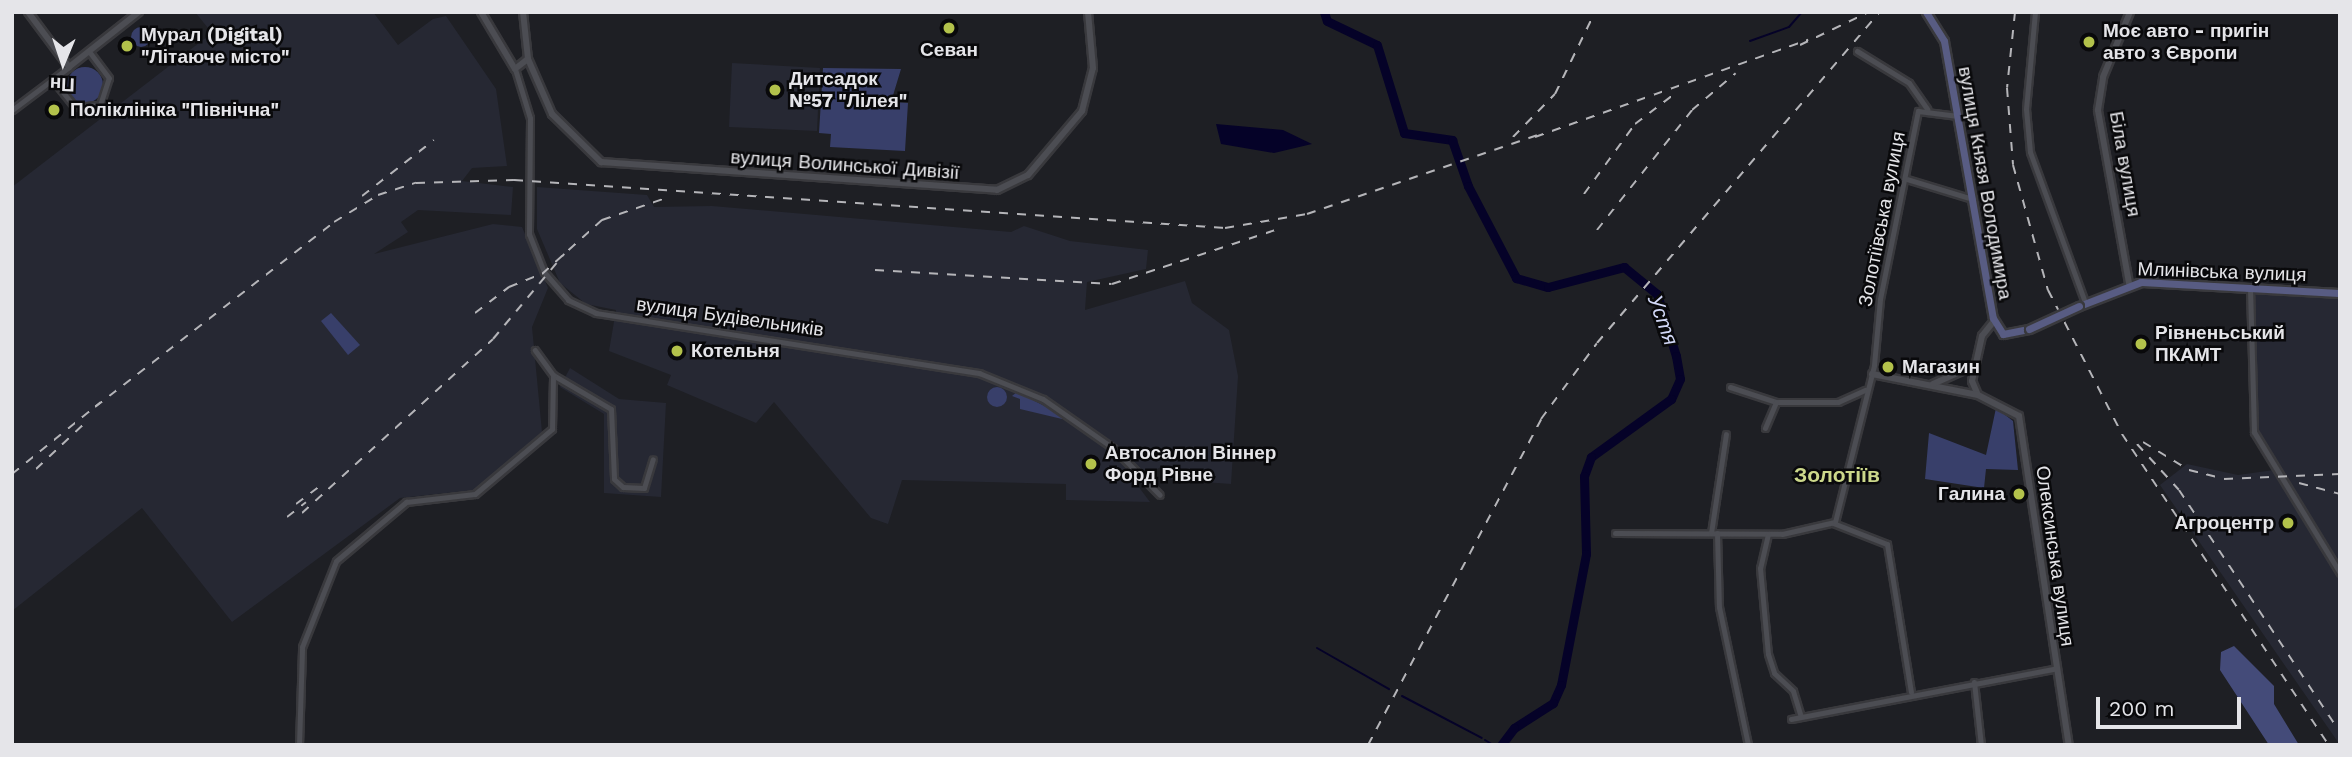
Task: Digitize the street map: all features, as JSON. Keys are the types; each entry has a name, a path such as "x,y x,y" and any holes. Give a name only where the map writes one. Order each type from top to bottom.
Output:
{"main road":[{"name":"вулиця Князя Володимира","path":"1926,12 1944,41 1994,321 2009,335 2029,329"},
{"name":"Млинівська вулиця","path":"2029,329 2129,283 2340,293"}],"street":[{"path":"28,12 69,67"},
{"path":"12,110 139,12"},
{"name":"вулиця Будівельників","path":"481,12 515,69 530,118 529,234 544,272 568,300 596,313 979,373 1063,412 1160,495"},
{"name":"вулиця Волинської Дивізії","path":"523,12 528,59 552,114 601,162 997,190 1028,175 1082,111 1093,68 1087,12"},
{"path":"2035,12 2026,109 2030,152 2082,304"},
{"name":"Біла вулиця","path":"2129,283 2098,110 2102,77 2130,12"},
{"path":"52,80 75,107 100,104 109,78 89,51"},
{"path":"1857,51 1909,83 1927,109 1958,116"},
{"path":"515,69 528,59"},
{"name":"Золотіївська вулиця","path":"1833,523 1865,390 1872,374 1880,299 1918,111 1927,109"},
{"path":"1906,179 1973,199"},
{"path":"2250,288 2251,425 2340,573"},
{"path":"1979,395 1973,366 1994,321"},
{"path":"535,350 553,375 611,408 614,479 623,487 644,488 653,459"},
{"path":"1872,374 1933,384 1973,366"},
{"path":"299,745 304,639 344,548 406,502 466,497 488,484 552,429 553,375"},
{"name":"Олексинська вулиця","path":"1933,384 1979,395 2019,416 2054,670 2069,745"},
{"path":"1730,387 1776,402 1835,402 1865,390"},
{"path":"1765,428 1776,402"},
{"path":"1726,433 1714,533 1719,607 1748,745"},
{"path":"1615,533 1768,534 1833,523 1887,544 1911,692"},
{"path":"1768,534 1760,568 1768,654 1774,673 1793,691 1801,717"},
{"path":"1791,719 1911,692 2054,670"},
{"path":"1974,682 1981,745"}],"shaded area":[{"path":"195,12 373,12 398,45 433,19 446,16 496,89 507,166 472,168 462,181 513,187 511,215 418,210 401,222 408,232 374,254 493,224 522,227 548,288 532,327 542,432 474,490 400,498 232,622 142,508 12,611 12,187 212,33"},
{"path":"137,27 145,27 151,37 145,47 137,47 131,41 131,33"},
{"name":"Дитсадок №57 \"Лілея\"","path":"732,63 820,68 817,131 729,127"},
{"path":"85,67 98,72 103,85 98,98 85,103 72,98 67,85 72,72"},
{"path":"823,68 901,69 891,102 908,103 905,151 830,147 831,134 819,133"},
{"path":"1216,124 1283,130 1312,144 1274,153 1221,144"},
{"path":"537,187 647,195 654,207 712,206 1011,232 1024,226 1070,241 1148,250 1146,269 1087,282 1085,310 1185,281 1192,303 1229,330 1238,376 1231,484 1164,479 1164,465 1135,482 1150,502 1066,500 1066,484 902,480 888,524 871,518 774,402 756,423 667,385 671,375 609,351 616,310 586,304 560,283 537,229"},
{"path":"2250,288 2340,293 2340,745 2160,485 2187,464 2238,475 2274,470 2249,417"},
{"path":"331,313 360,345 348,355 321,321"},
{"path":"570,368 619,399 666,403 661,497 604,493 604,414 560,387"},
{"path":"993,387 1001,387 1007,397 1001,407 993,407 987,401 987,393"},
{"path":"1017,392 1062,415 1062,419 1020,409 1020,399 1012,396"},
{"path":"1996,408 2013,421 2018,470 1986,469 1984,488 1925,479 1929,433 1986,455"},
{"path":"2234,646 2274,686 2274,704 2299,745 2269,745 2220,670 2221,652"}],"waterway":[{"name":"Устя","path":"1324,12 1327,21 1377,45 1404,133 1452,140 1468,186 1516,278 1548,287 1624,267 1657,294 1676,356 1680,379 1671,399 1591,457 1584,476 1586,554 1561,685 1553,703 1514,728 1501,745"},
{"path":"1750,41 1789,27 1802,12"},
{"path":"1317,648 1389,689"},
{"path":"1402,696 1482,738"},
{"path":"1485,740 1493,745"}],"railway":[{"path":"1513,137 1555,94 1595,12"},
{"path":"1800,45 1869,12"},
{"path":"1368,745 1541,419 1597,343 1880,12"},
{"path":"2015,12 2007,88 2013,165 2048,290 2122,434 2329,745"},
{"path":"1535,137 1808,40"},
{"path":"1597,230 1692,110 1736,73"},
{"path":"1584,194 1635,124 1673,95"},
{"path":"95,407 334,222 378,195 416,183 514,180 1225,228 1307,214 1544,133"},
{"path":"362,196 434,140"},
{"path":"475,313 509,287 542,274 602,220 666,198"},
{"path":"875,270 1112,284 1278,229"},
{"path":"302,513 493,339 564,254"},
{"path":"12,474 101,402"},
{"path":"36,469 84,424"},
{"path":"2143,442 2189,470 2224,479 2340,474"},
{"path":"2137,444 2179,490 2338,729"},
{"path":"2299,483 2340,494"},
{"path":"296,504 320,486"},
{"path":"287,517 306,502"}],"place":[{"name":"Севан","path":"949,28"},
{"name":"Моє авто - пригін авто з Європи","path":"2089,42"},
{"name":"Мурал (Digital) \"Літаюче місто\"","path":"127,46"},
{"name":"Дитсадок №57 \"Лілея\"","path":"775,90"},
{"name":"Поліклініка \"Північна\"","path":"54,110"},
{"name":"Рівненьський ПКАМТ","path":"2141,344"},
{"name":"Котельня","path":"677,351"},
{"name":"Магазин","path":"1888,367"},
{"name":"Автосалон Віннер Форд Рівне","path":"1091,464"},
{"name":"Галина","path":"2019,494"},
{"name":"Агроцентр","path":"2288,523"}],"district":[{"name":"Золотіїв","path":"1837,475"}]}
